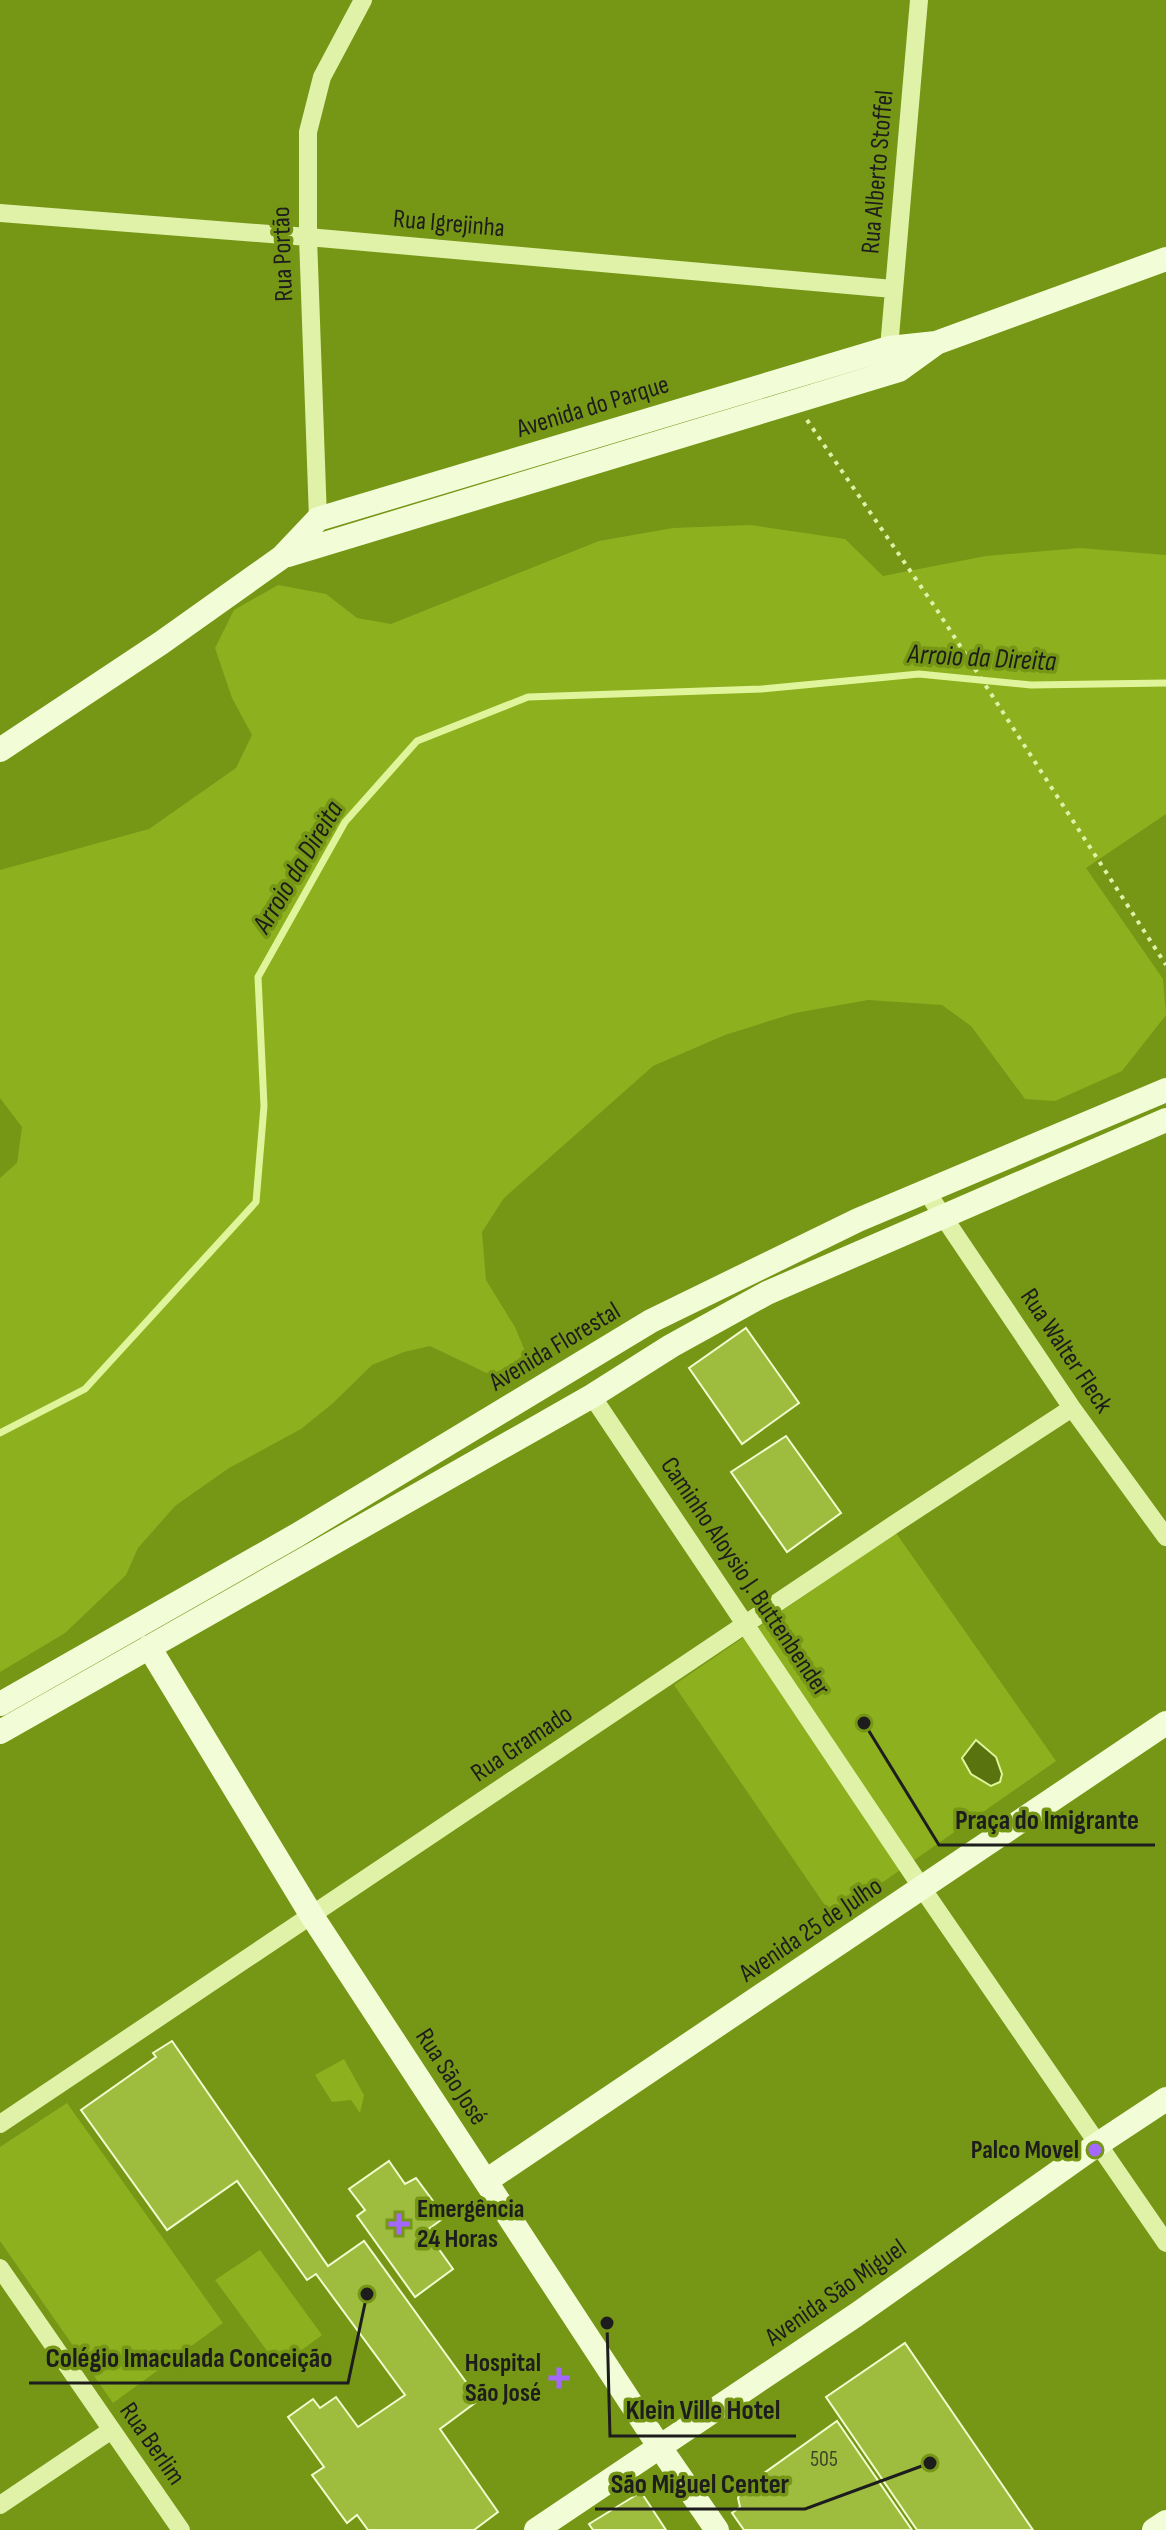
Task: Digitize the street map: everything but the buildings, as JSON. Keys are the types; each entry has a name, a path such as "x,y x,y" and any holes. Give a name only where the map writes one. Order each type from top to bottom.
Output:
{"main road":[{"name":"Avenida do Parque","path":"0,750 148,652 282,557 318,519 889,348 936,343 1166,259"},
{"name":"Avenida do Parque","path":"282,557 899,370 936,343"},
{"name":"Avenida Florestal","path":"0,1704 297,1535 651,1321 858,1220 1166,1090"},
{"path":"0,1732 592,1396 671,1346 767,1293 1166,1120"},
{"name":"Rua São José","path":"149,1647 312,1916 717,2530"},
{"name":"Avenida 25 de Julho","path":"486,2181 1166,1723"},
{"name":"Avenida São Miguel","path":"536,2530 856,2315 1166,2099"},
{"path":"1154,2530 1166,2522"}],"street":[{"name":"Rua Portão","path":"318,519 308,237 308,132 322,77 363,0"},
{"name":"Rua Alberto Stoffel","path":"889,348 919,0"},
{"name":"Rua Igrejinha","path":"0,213 893,289"},
{"name":"Rua Walter Fleck","path":"926,1191 1072,1408 1166,1537"},
{"name":"Caminho Aloysio J. Buttenbender","path":"592,1396 922,1888 1166,2243"},
{"name":"Rua Gramado","path":"0,2124 1072,1408"},
{"name":"Rua Berlim","path":"0,2268 181,2530"},
{"path":"0,2505 110,2431"}],"path":[{"path":"795,401 935,607 1166,965"}],"shaded area":[{"path":"751,525 845,539 883,576 986,556 1080,548 1166,555 1166,814 1086,868 1163,979 1166,1015 1122,1071 1055,1101 1025,1099 971,1026 942,1005 868,1000 795,1013 725,1035 653,1066 504,1198 482,1232 486,1280 515,1327 525,1351 522,1373 497,1378 430,1346 372,1365 301,1429 229,1468 175,1506 138,1548 126,1575 65,1633 0,1672 0,1178 17,1163 22,1127 0,1098 0,870 149,829 236,768 252,735 232,698 215,648 234,610 278,585 326,594 357,618 391,624 599,541 673,528"},
{"path":"896,1533 1056,1761 833,1917 674,1685"},
{"path":"976,1740 996,1757 1002,1774 1000,1782 991,1786 971,1774 962,1758"},
{"path":"344,2059 364,2095 360,2113 351,2100 332,2102 315,2075"},
{"path":"67,2103 223,2323 113,2403 0,2241 0,2147"},
{"path":"260,2250 322,2335 279,2367 215,2280"}],"waterway":[{"name":"Arroio da Direita","path":"0,1433 85,1389 256,1202 264,1106 258,977 345,822 417,741 528,697 761,689 919,674 1031,685 1166,683"}],"place":[{"name":"Praça do Imigrante","path":"864,1723"},
{"name":"Palco Movel","path":"1095,2150"},
{"name":"Emergência 24 Horas","path":"399,2224"},
{"name":"Colégio Imaculada Conceição","path":"367,2294"},
{"name":"Klein Ville Hotel","path":"607,2323"},
{"name":"Hospital São José","path":"559,2378"},
{"name":"São Miguel Center","path":"930,2463"}]}
